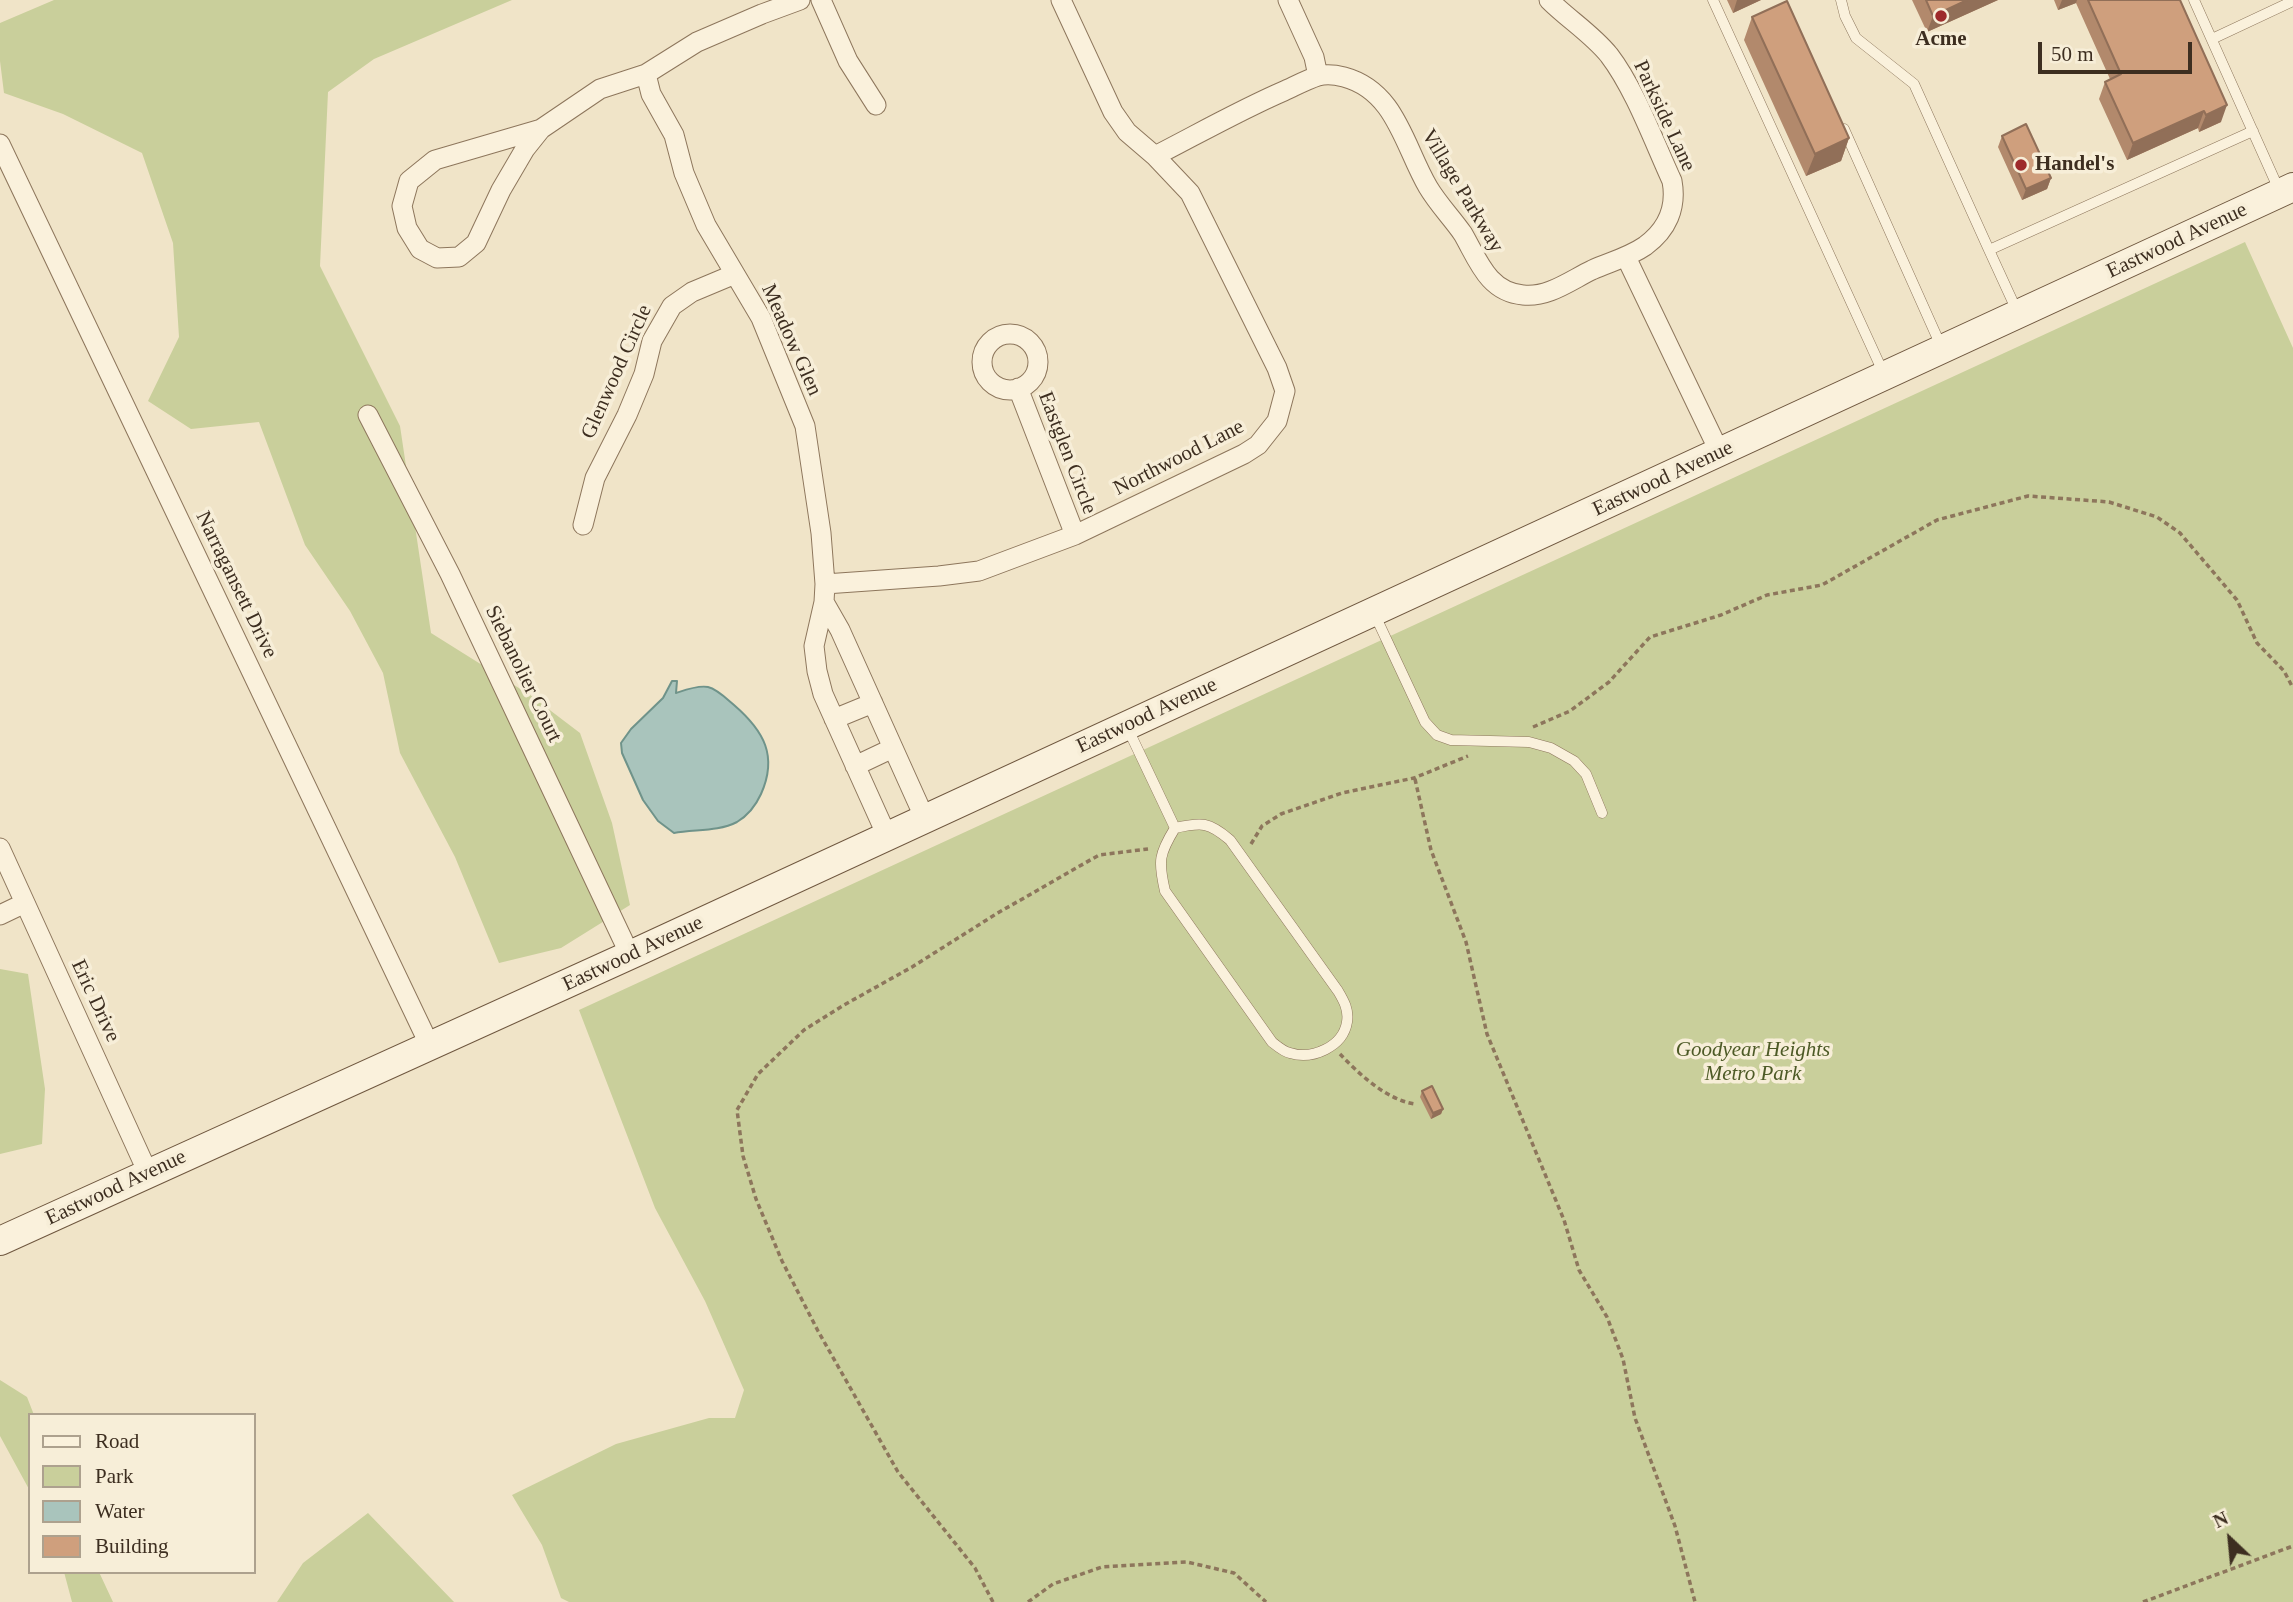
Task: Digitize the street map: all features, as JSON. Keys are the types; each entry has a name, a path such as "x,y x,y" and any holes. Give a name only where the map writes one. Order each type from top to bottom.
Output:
{"street":[{"path":"541,129 435,160 409,181 402,206 407,228 419,249 437,258 459,257 476,243 501,190 525,149 541,129 600,89 646,74 667,58 697,42 800,0"},
{"path":"821,0 848,61 876,105"},
{"name":"Northwood Lane","path":"825,593 979,571 1074,535 1212,470 1258,445 1277,421 1285,391 1278,368 1190,193 1155,156 1126,132 1060,0"},
{"path":"1155,156 1262,101 1318,76 1314,57 1288,0"},
{"name":"Parkside Lane","path":"1549,0 1600,44 1610,57 1626,83 1672,181 1674,205 1665,226 1651,242 1626,257"},
{"name":"Meadow Glen","path":"646,74 651,94 674,135 684,173 706,225 761,318 804,426 821,533 825,593 814,646 820,683 887,836"},
{"name":"Village Parkway","path":"1318,76 1329,75 1356,82 1382,99 1390,108 1432,194 1462,234 1479,267 1494,284 1504,290 1536,295 1626,257"},
{"name":"Narragansett Drive","path":"0,144 430,1046"},
{"name":"Eastwood Avenue","path":"0,1241 630,955 2287,190"},
{"path":"1626,257 1720,453"},
{"name":"Glenwood Circle","path":"583,525 595,478 627,415 652,341 672,306 692,292 735,274"},
{"name":"Eastglen Circle","path":"1018,388 1074,535"},
{"name":"Siebanolier Court","path":"368,415 450,574 630,955"},
{"name":"Meadow Glen","path":"825,593 925,819"},
{"path":"834,719 873,703"},
{"path":"855,766 893,748"},
{"name":"Eric Drive","path":"0,848 148,1173"},
{"path":"0,915 26,903"}],"lane":[{"path":"1713,0 1885,376"},
{"path":"1841,0 1845,16 1856,38 1914,84 2019,314"},
{"path":"2194,0 2253,131 2287,190"},
{"path":"2212,38 2293,1"},
{"path":"1837,114 1942,349"},
{"path":"1989,250 2253,131"},
{"path":"1374,612 1425,722 1437,735 1451,740 1529,742 1551,748 1574,761 1586,774 1602,813"},
{"path":"1126,725 1175,828"},
{"path":"1198,823 1215,828 1230,840 1338,991 1346,1005 1347,1024 1337,1041 1325,1050 1307,1056 1288,1053 1272,1042 1165,891 1160,867 1163,847 1175,828 1198,823"}],"path":[{"path":"1242,858 1262,826 1281,814 1342,793 1415,778 1570,711 1609,682 1650,637 1721,615 1767,595 1822,585 1937,520 2028,496 2109,502 2165,522 2180,533 2238,600 2257,643 2284,671 2293,688"},
{"path":"1415,778 1431,850 1466,942 1488,1034 1564,1220 1579,1270 1607,1317 1623,1359 1635,1418 1675,1526 1695,1602"},
{"path":"993,1602 975,1567 898,1472 782,1262 756,1199 743,1156 737,1110 758,1074 804,1030 844,1005 1099,855 1163,847"},
{"path":"1332,1045 1371,1082 1403,1102 1415,1104"},
{"path":"2143,1602 2293,1546"},
{"path":"1028,1602 1053,1584 1102,1567 1187,1562 1234,1573 1266,1602"}],"green space":[{"path":"54,0 512,0 374,59 328,92 320,266 400,426 431,633 530,695 580,733 612,823 630,905 561,948 499,963 455,857 400,753 383,673 350,611 305,545 259,422 191,429 148,401 179,337 173,243 142,153 63,114 4,93 0,61 0,23"},
{"name":"Goodyear Heights Metro Park","path":"2245,242 2293,348 2293,1602 569,1602 561,1598 542,1545 512,1495 616,1444 709,1418 735,1418 744,1390 705,1301 655,1208 579,1010"},
{"path":"0,969 28,974 45,1089 42,1144 0,1154"},
{"path":"0,1380 27,1397 33,1413 28,1413 28,1487 0,1436"},
{"path":"368,1513 454,1602 277,1602 303,1563"},
{"path":"65,1574 100,1574 113,1602 72,1602"}],"water":[{"path":"672,681 677,681 676,693 704,687 718,692 753,725 765,745 768,768 761,794 748,813 737,822 714,829 674,833 658,821 643,800 622,753 621,743 631,729 663,698"}],"building":[{"path":"1926,0 1967,0 1933,16"},
{"path":"2088,0 2180,0 2227,105 2206,115 2204,111 2133,143 2105,82 2121,74"},
{"path":"1787,1 1849,138 1815,154 1752,17"},
{"path":"2026,124 2051,178 2026,189 2002,136"},
{"path":"1432,1086 1443,1109 1433,1113 1422,1091"}],"place":[{"name":"Acme","path":"1941,16"},
{"name":"Handel's","path":"2021,165"}]}
